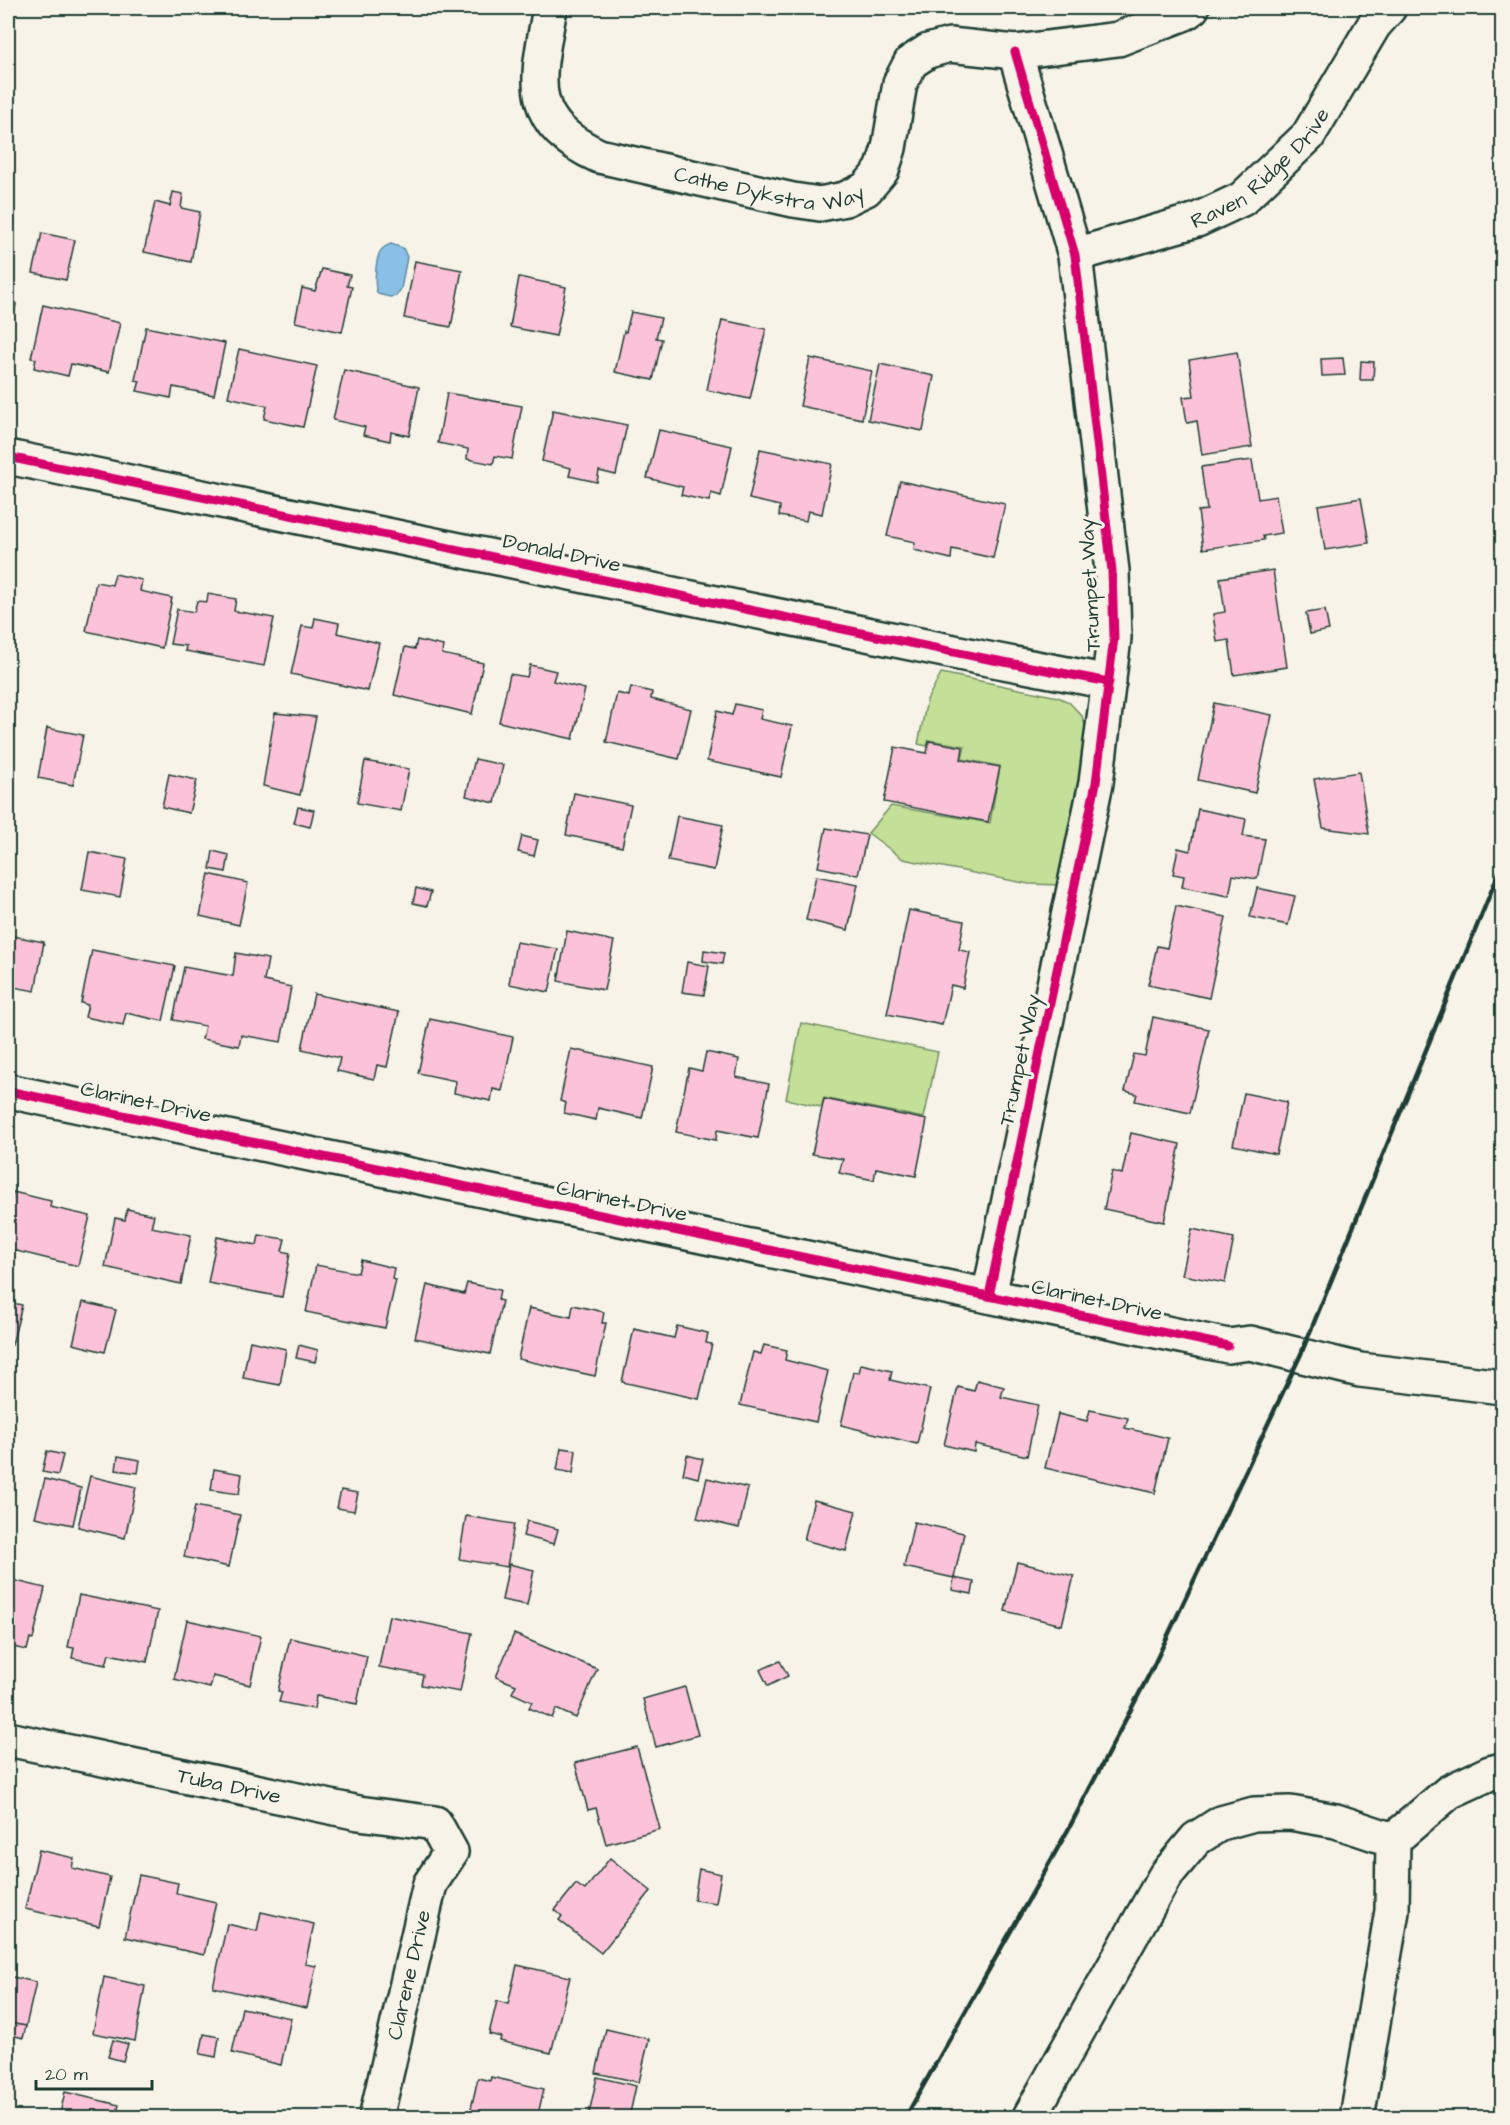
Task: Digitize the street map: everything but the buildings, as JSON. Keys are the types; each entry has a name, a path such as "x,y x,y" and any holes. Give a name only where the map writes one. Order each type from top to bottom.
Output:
{"street":[{"name":"Cathe Dykstra Way","path":"550,8 538,75 543,103 555,127 577,146 599,156 793,200 820,204 845,199 866,189 882,170 889,148 900,84 911,62 928,51 950,45 1015,52 1118,39 1185,13 1191,8"},
{"name":"Raven Ridge Drive","path":"1075,255 1197,220 1242,199 1308,136 1374,25 1389,8"},
{"name":"Trumpet Way","path":"989,1296 1095,783 1114,638 1112,571 1075,255 1015,52"},
{"name":"Donald Drive","path":"8,458 959,654 1109,682"},
{"name":"Clarinet Drive","path":"8,1091 1228,1346 1250,1342 1360,1370 1503,1387"},
{"name":"Tuba Drive","path":"8,1739 359,1814 435,1823 444,1839"},
{"path":"1357,2118 1392,1911 1393,1840 1449,1792 1490,1773 1503,1770"},
{"path":"1029,2118 1165,1876 1196,1839 1221,1823 1254,1814 1290,1813 1336,1821 1393,1840"},
{"name":"Clarene Drive","path":"376,2118 430,1884 451,1852 444,1839"}],"green space":[{"path":"941,673 1058,697 1069,702 1082,716 1089,736 1060,885 1029,884 903,859 868,833 891,806 990,823 1000,766 962,759 965,746 929,740 927,746 918,744 927,700"},
{"path":"801,1023 938,1052 924,1118 824,1098 821,1107 786,1099"}],"water":[{"path":"391,244 403,248 407,257 401,289 396,296 390,297 378,294 375,280 380,252"}],"railway":[{"path":"905,2118 1068,1830 1152,1669 1301,1354 1502,865"}],"cycle path":[{"path":"989,1296 1096,783 1114,638 1112,571 1075,255 1015,52"},
{"path":"8,457 1109,682"},
{"path":"8,1091 1228,1346"}]}
